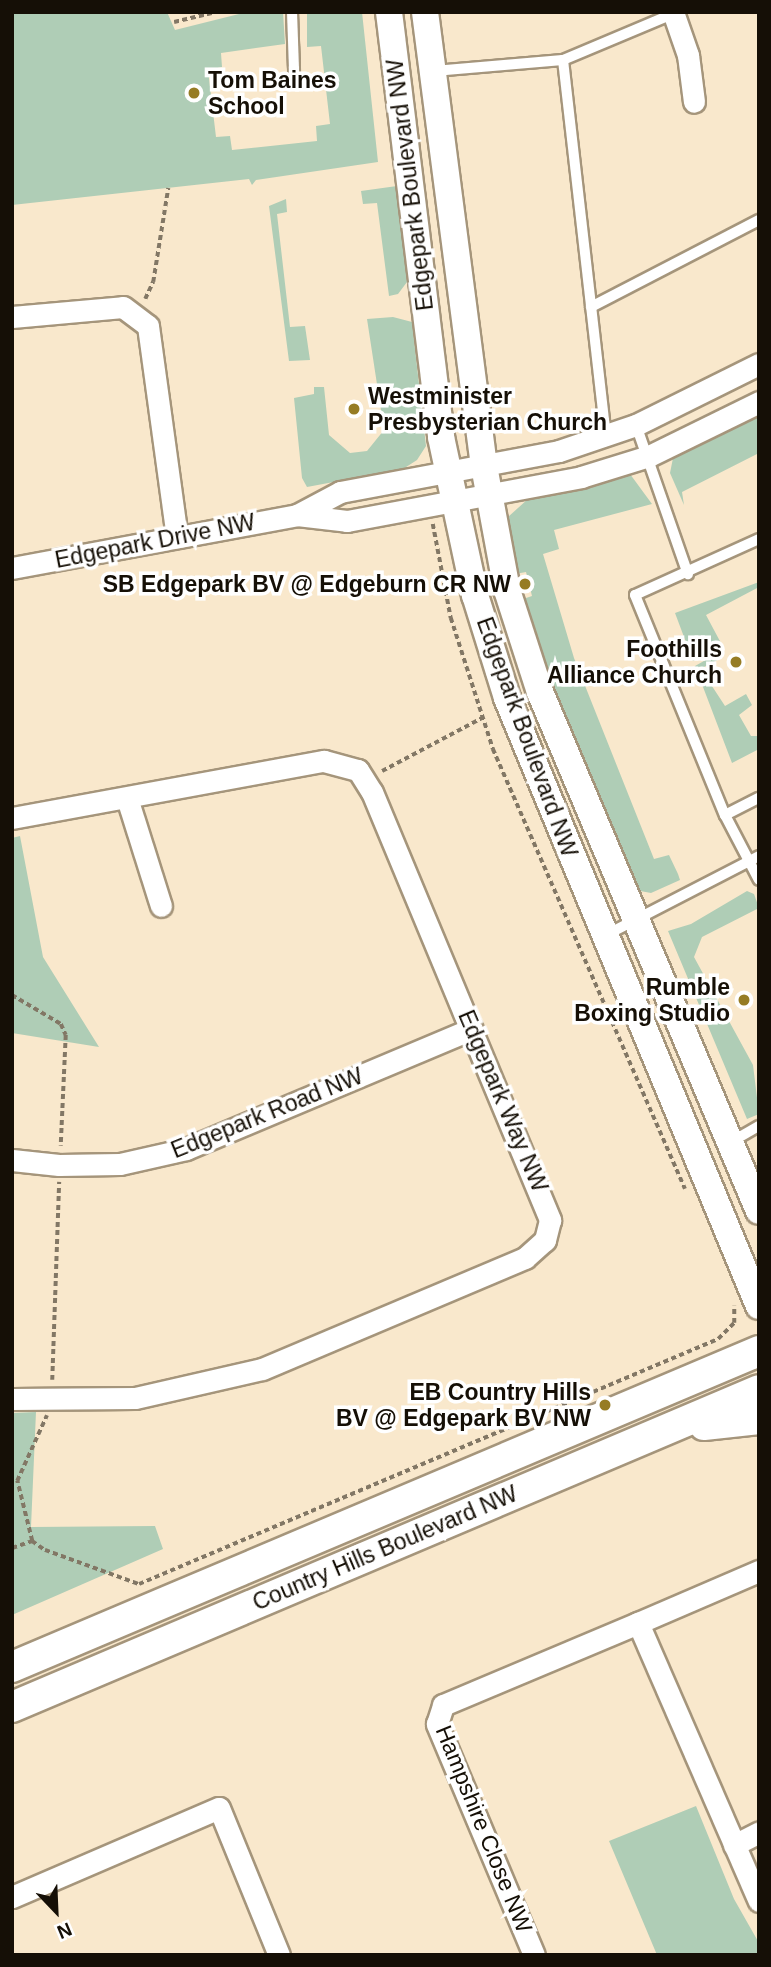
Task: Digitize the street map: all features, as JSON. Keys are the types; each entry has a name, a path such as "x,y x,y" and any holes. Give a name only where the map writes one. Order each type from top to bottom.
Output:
{"main road":[{"name":"Country Hills Boulevard NW","path":"12,1667 759,1351"},
{"name":"Country Hills Boulevard NW","path":"12,1707 759,1390"},
{"path":"666,1430 759,1419"}],"street":[{"name":"Edgepark Boulevard NW","path":"389,12 447,472 475,595 507,698 752,1315"},
{"name":"Edgepark Boulevard NW","path":"425,12 488,495 507,590 540,692 759,1211"},
{"path":"675,13 688,55 694,102"},
{"path":"424,302 461,297"},
{"path":"12,317 109,306 138,313 153,339 177,537"},
{"name":"Edgepark Drive NW","path":"12,568 297,514 340,492 484,466 606,437 759,364"},
{"name":"Edgepark Drive NW","path":"297,514 346,521 581,477 649,456 759,402"},
{"path":"12,818 324,761 347,764 366,780"},
{"name":"Edgepark Way NW","path":"12,1399 50,1402 171,1393 262,1370 536,1252 547,1235 548,1209 366,780"},
{"path":"127,798 161,906"},
{"name":"Edgepark Road NW","path":"12,1160 59,1165 120,1164 186,1149 472,1029"},
{"name":"Hampshire Close NW","path":"534,1955 437,1724 443,1705 759,1571"},
{"path":"638,1623 734,1845 753,1872 759,1901"},
{"path":"12,1897 219,1808 279,1955"},
{"path":"734,1845 759,1832"}],"lane":[{"path":"292,12 294,70"},
{"path":"434,71 563,60 675,13"},
{"path":"563,60 606,437"},
{"path":"591,307 759,220"},
{"path":"636,425 688,574"},
{"path":"759,539 688,574 635,595 725,815 754,858 759,880"},
{"path":"725,815 759,798"},
{"path":"603,936 636,923 754,858"},
{"path":"730,1143 759,1126"}],"path":[{"path":"174,22 216,12"},
{"path":"328,12 342,12"},
{"path":"138,313 153,282 168,188"},
{"path":"366,780 482,718"},
{"path":"50,1402 36,1447 17,1481 32,1541 45,1550 139,1584 718,1339 734,1323 752,1315"},
{"path":"12,1548 32,1541"}],"green space":[{"name":"Tom Baines School","path":"12,12 167,12 175,30 247,12 283,12 285,44 221,53 222,67 208,70 216,137 230,136 232,150 317,141 316,126 330,124 321,46 307,47 307,12 362,12 378,162 256,180 252,185 249,179 12,205"},
{"path":"397,186 407,282 398,294 389,296 377,203 363,204 361,191"},
{"path":"286,199 287,212 277,214 290,327 305,326 310,360 289,361 269,206"},
{"path":"393,317 412,322 426,446 417,460 403,469 307,487 302,478 294,398 314,394 314,387 324,387 329,435 350,453 367,451 384,430 367,319"},
{"path":"759,414 759,453 682,492 684,505 670,473 673,458"},
{"path":"630,474 652,504 554,530 559,549 543,554 574,658 654,859 669,855 680,880 651,893 635,890 547,676 523,599 532,596 526,572 515,574 506,531 508,517 528,499"},
{"path":"759,582 759,587 706,615 722,645 693,661 675,613"},
{"path":"720,652 723,657 704,667 708,680 725,706 746,694 752,705 739,715 751,736 759,736 759,749 732,763 695,666"},
{"path":"20,836 43,957 99,1047 12,1033 12,838"},
{"path":"747,891 754,894 759,908 702,937 694,957 753,1065 759,1114 747,1119 668,931 691,924"},
{"path":"36,1412 31,1527 155,1526 163,1549 12,1615 12,1413"},
{"path":"696,1806 734,1899 759,1943 759,1955 657,1955 609,1841"}],"place":[{"name":"Tom Baines School","path":"194,93"},
{"name":"Westminister Presbysterian Church","path":"354,409"},
{"name":"SB Edgepark BV @ Edgeburn CR NW","path":"525,584"},
{"name":"Foothills Alliance Church","path":"736,662"},
{"name":"Rumble Boxing Studio","path":"744,1000"},
{"name":"EB Country Hills BV @ Edgepark BV NW","path":"605,1405"}]}
